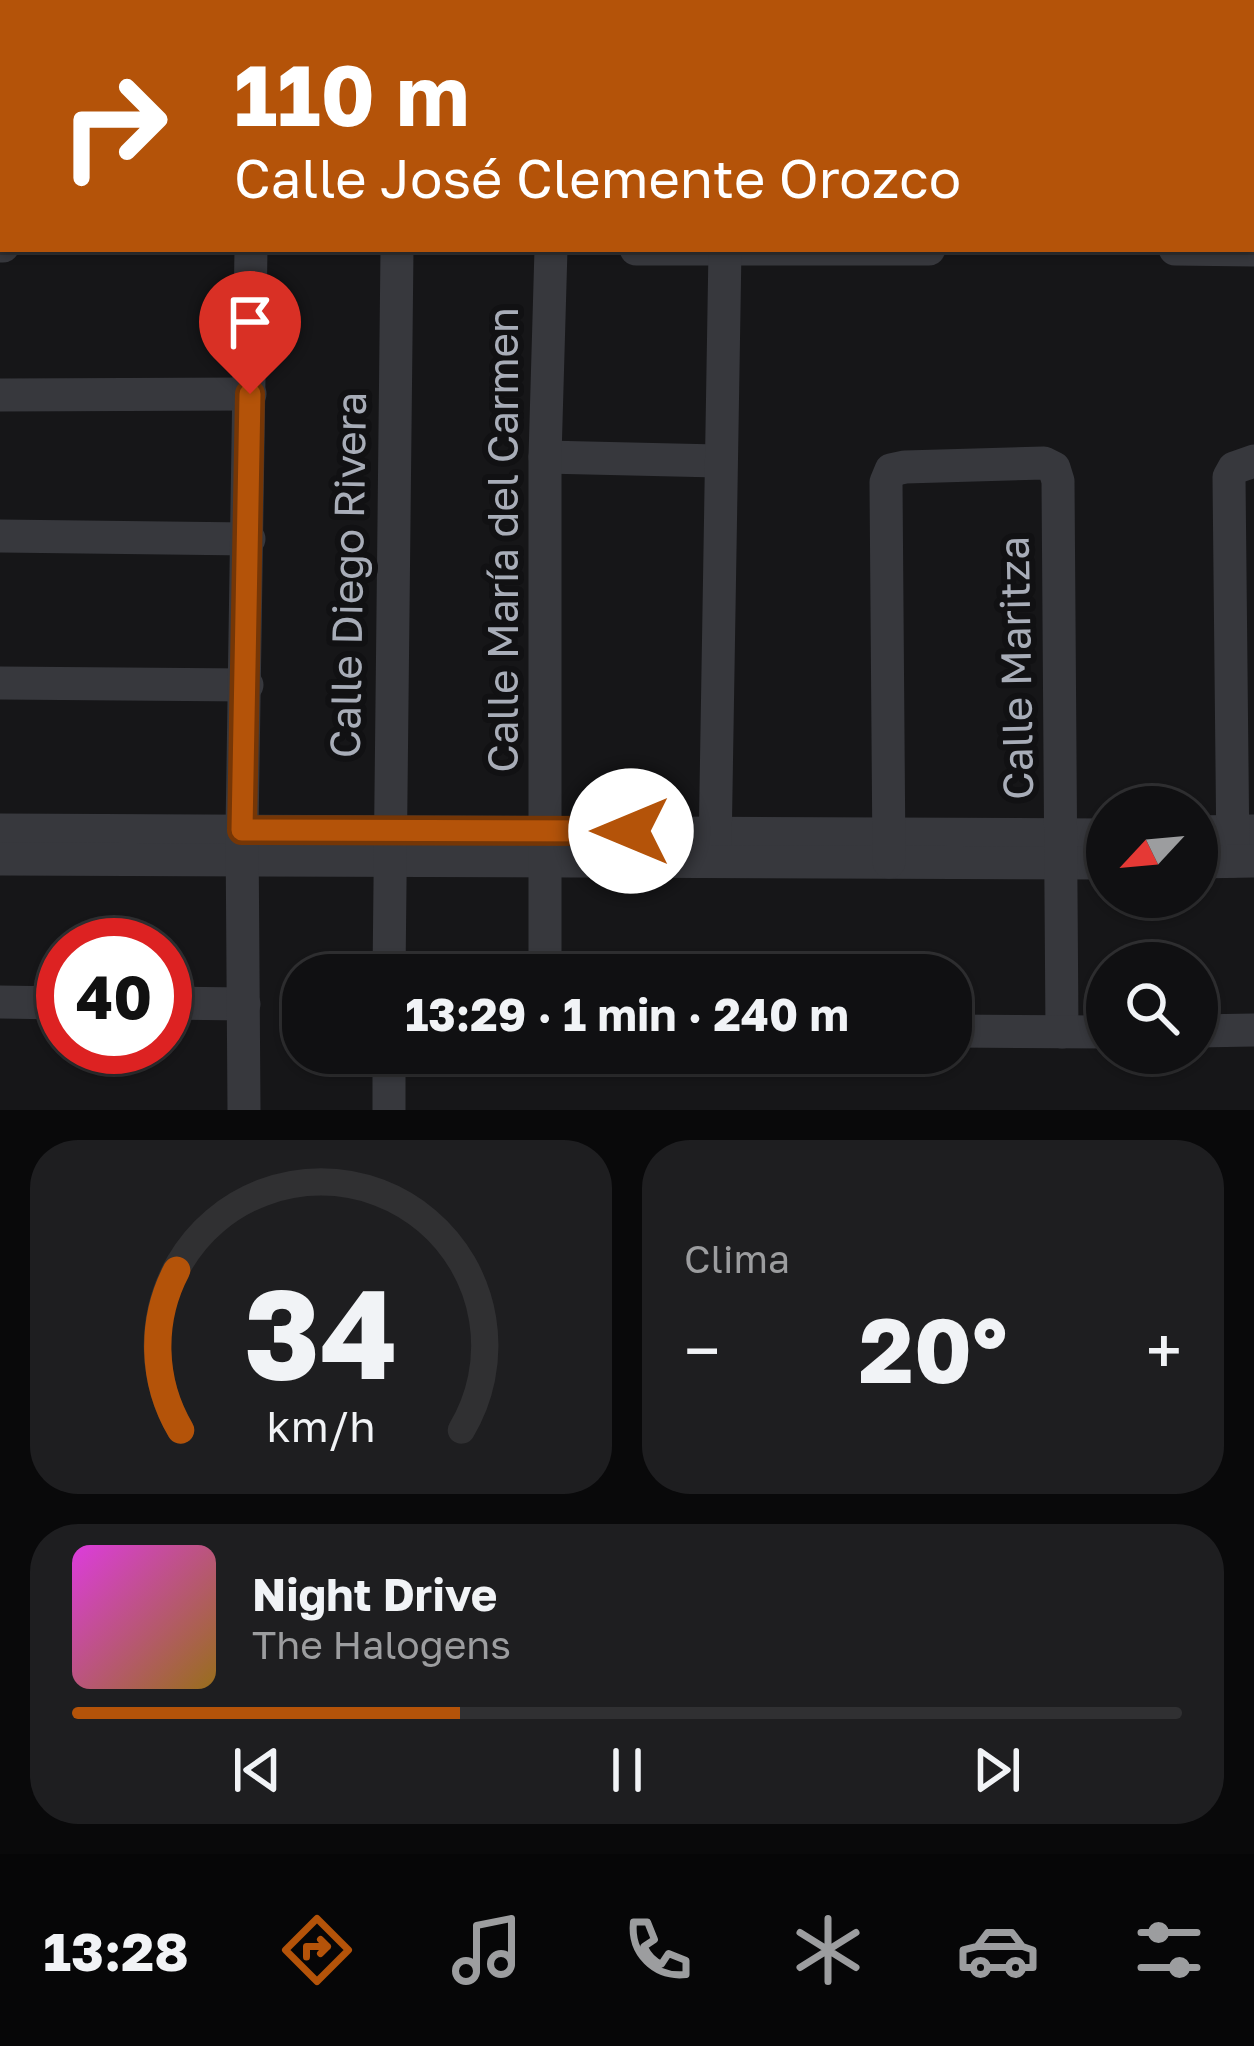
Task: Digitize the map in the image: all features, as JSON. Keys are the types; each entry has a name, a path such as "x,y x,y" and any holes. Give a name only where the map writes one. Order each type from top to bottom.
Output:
{"street":[{"path":"244,1110 251,252"},
{"name":"Calle Diego Rivera","path":"389,954 398,252"},
{"name":"Calle María del Carmen","path":"545,954 545,457 551,252"},
{"path":"715,845 725,252"},
{"path":"0,395 250,394"},
{"path":"545,457 718,461"},
{"path":"1243,846 1244,713 1229,477 1234,468 1254,461"},
{"name":"Calle Maritza","path":"889,847 886,482 891,470 1043,463 1054,468 1062,1032"},
{"path":"0,536 248,539"},
{"path":"0,683 247,685"},
{"path":"0,830 244,846"},
{"path":"1063,850 1086,842"},
{"path":"0,859 244,846 715,845 1063,850 1086,857"},
{"path":"0,1002 36,1003"},
{"path":"192,1004 244,1004"},
{"path":"1218,1031 1254,1030"},
{"path":"972,1031 1086,1032"},
{"path":"389,1074 389,1110"}],"route":[{"path":"250,394 242,830 631,831"}]}
